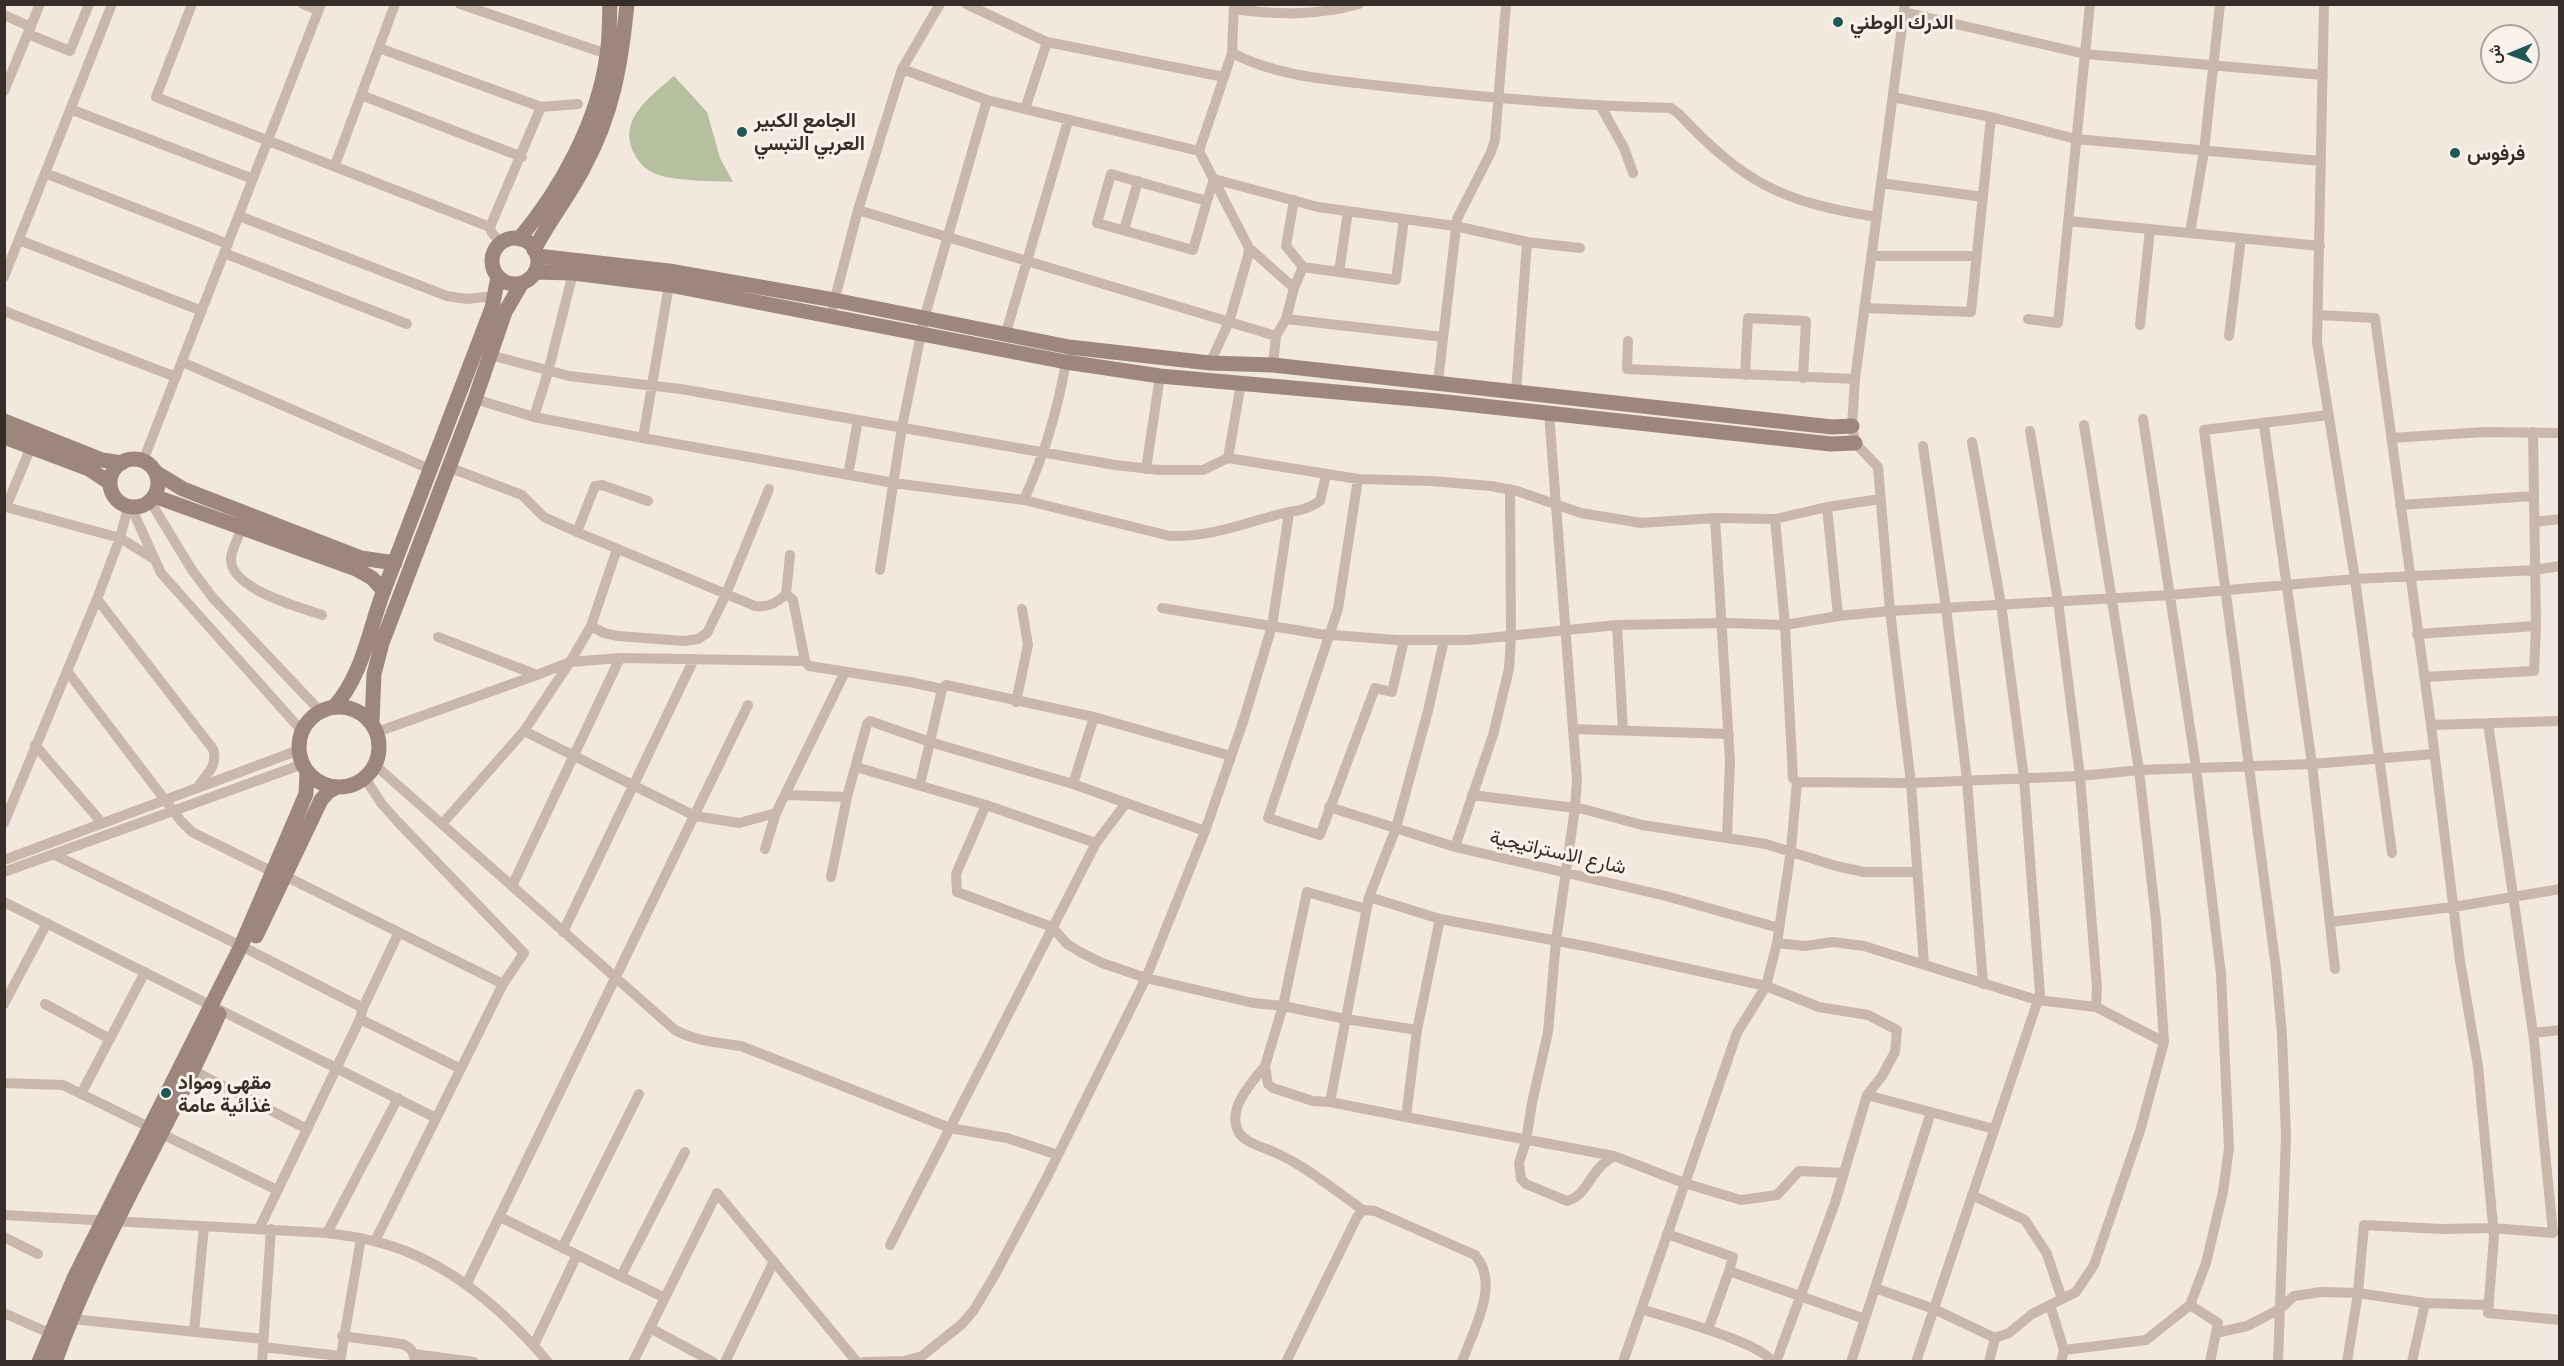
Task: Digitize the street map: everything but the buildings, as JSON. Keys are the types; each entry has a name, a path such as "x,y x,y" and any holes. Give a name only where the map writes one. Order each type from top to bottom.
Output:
{"street":[{"path":"4,91 40,4"},
{"path":"4,15 70,51 89,4"},
{"path":"5,274 112,4"},
{"path":"192,4 156,97 490,227"},
{"path":"143,461 319,7 303,4"},
{"path":"335,165 395,4"},
{"path":"460,4 607,54"},
{"path":"279,874 306,794 302,731 310,720 327,709 353,680 495,296 498,277 492,263 492,255 501,243 519,238 556,188 581,140 594,108 607,54 610,4"},
{"path":"535,272 535,253 573,188 601,130 619,73 627,4"},
{"path":"832,308 858,210 902,69 940,4"},
{"path":"966,4 1047,42 1224,77"},
{"path":"1294,288 1249,248 1199,151 1232,53 1234,7 1327,12 1359,4"},
{"path":"1438,382 1455,226 1463,203 1491,152 1495,140 1506,4"},
{"path":"2028,320 2058,323 2090,4"},
{"path":"2190,233 2204,151 2220,4"},
{"path":"2324,4 2318,342 2355,579 2392,853"},
{"path":"1924,963 1911,783 1890,611 1878,467 1855,443 1852,426 1855,379 1904,8 2085,54 2323,75"},
{"path":"1025,109 1047,42"},
{"path":"379,48 541,107 578,104"},
{"path":"1232,53 1276,69 1316,78 1498,99 1671,108 1725,160 1773,191 1842,211 1877,217"},
{"path":"902,69 987,100 1199,151"},
{"path":"361,95 522,157"},
{"path":"1893,97 1991,117 2076,139 2321,161"},
{"path":"880,570 902,427 924,319 987,100"},
{"path":"1600,105 1620,139 1633,173"},
{"path":"501,243 490,227 522,157 541,107"},
{"path":"70,110 253,179"},
{"path":"1864,308 1971,312 1991,117"},
{"path":"1005,336 1068,121"},
{"path":"45,173 407,324"},
{"path":"1207,201 1111,174 1097,223 1193,250 1214,179"},
{"path":"1214,179 1294,200 1348,211 1455,226 1527,242 1580,248"},
{"path":"1124,230 1138,181"},
{"path":"1881,183 1983,197"},
{"path":"1294,200 1286,246 1303,267 1396,280 1404,219"},
{"path":"858,210 1276,336"},
{"path":"1339,272 1348,211"},
{"path":"239,216 447,296 467,299 495,296"},
{"path":"2068,222 2320,246"},
{"path":"2140,325 2150,229"},
{"path":"519,238 535,253 669,271 832,308 921,334 1066,362 1160,376 1549,413 1831,444 1855,443"},
{"path":"2229,336 2241,238"},
{"path":"19,240 202,310"},
{"path":"1516,392 1527,242"},
{"path":"1210,363 1228,322 1249,248"},
{"path":"1871,256 1977,256"},
{"path":"1273,365 1276,336 1286,319 1294,288 1303,267"},
{"path":"55,1362 111,1221 157,1131 279,874 321,800 328,792 337,787 357,783 365,778 375,765 379,743 374,728 373,682 382,643 475,399 508,304 522,283 535,272 573,273 924,319 1069,347 1210,363 1273,365 1832,426 1852,426"},
{"path":"534,417 573,273"},
{"path":"498,277 513,284 522,283"},
{"path":"644,438 669,285"},
{"path":"4,311 176,377"},
{"path":"2318,315 2375,318 2431,725 2460,961 2478,1066 2493,1228 2488,1312 2559,1320"},
{"path":"1745,375 1748,318 1806,321 1803,378"},
{"path":"1286,319 1443,337"},
{"path":"1628,341 1627,369 1855,379"},
{"path":"490,355 548,372 652,386 1146,469 1203,470 1228,458 1358,479 1431,481 1510,489 1581,513 1641,523 1714,518 1775,519 1827,507 1880,499"},
{"path":"182,362 430,469"},
{"path":"1024,500 1045,453 1066,362"},
{"path":"1146,469 1160,376"},
{"path":"1228,458 1241,383"},
{"path":"475,399 534,417 644,438 894,483 1024,500 1170,536 1190,537 1218,533 1289,513 1306,511 1320,501 1326,475"},
{"path":"1549,413 1573,729 1575,808 1556,941 1548,1032 1526,1141 1519,1163 1521,1179 1534,1188 1567,1201 1574,1199 1582,1192 1602,1165 1614,1156"},
{"path":"2278,1362 2286,1136 2282,1035 2276,968 2204,430 2264,425 2329,415"},
{"path":"2064,1350 2146,1340 2190,1305 2206,1263 2223,1192 2229,1148 2221,974 2196,767 2143,419"},
{"path":"848,475 858,420"},
{"path":"4,421 102,460 122,463"},
{"path":"1875,1288 1934,1309 1995,1338 2009,1333 2032,1314 2076,1292 2094,1265 2140,1131 2164,1042 2156,920 2139,770 2084,425"},
{"path":"2264,425 2312,764 2336,969"},
{"path":"2030,431 2058,601 2080,776 2097,988 2096,1006"},
{"path":"2424,677 2534,671 2536,626 2533,432"},
{"path":"2391,438 2448,433 2559,433"},
{"path":"4,437 89,469 110,483 117,500 130,507 141,506 152,498 158,484 155,472"},
{"path":"1916,1362 2040,994 2024,778 2001,604 1972,442"},
{"path":"1923,446 1967,780 1983,984"},
{"path":"31,447 6,507 120,538 154,560"},
{"path":"110,483 116,468 122,463 129,460 143,461 155,472 183,489 361,558 396,563"},
{"path":"448,467 522,495 544,517 726,594 764,607 786,594"},
{"path":"1358,479 1338,609 1268,818 1320,835 1375,688 1392,692 1404,640"},
{"path":"577,532 595,486 602,485 648,501"},
{"path":"591,626 604,633 618,636 684,641 698,639 707,633 726,594 769,489"},
{"path":"1455,847 1493,735 1509,669 1511,637 1510,489"},
{"path":"2400,506 2534,496"},
{"path":"152,498 192,570 213,598 327,709 355,710 374,728"},
{"path":"152,498 242,527 356,569 372,578 384,591"},
{"path":"4,823 97,599 130,507"},
{"path":"130,507 161,573 302,731"},
{"path":"1827,507 1838,616"},
{"path":"864,1362 904,1361 922,1356 962,1324 974,1310 1058,1155 1146,978 1205,831 1272,626 1289,513"},
{"path":"1714,518 1729,734 1727,838"},
{"path":"1775,519 1785,625 1793,778 1797,782 1911,783 2080,776 2196,767 2250,768 2312,764 2434,753"},
{"path":"2534,522 2559,519"},
{"path":"242,527 231,559 236,573 260,592 322,615"},
{"path":"442,824 524,731 570,662 591,626 617,549"},
{"path":"786,594 790,555"},
{"path":"1162,608 1328,634 1404,640 1444,640 1511,637 1617,625 1720,623 1785,625 1838,616 1890,611 2170,595 2355,579 2535,570 2559,566"},
{"path":"786,594 793,600 809,666 942,689"},
{"path":"97,599 213,749 215,758 213,766 198,786"},
{"path":"1016,702 1028,645 1022,609"},
{"path":"1617,625 1623,730"},
{"path":"2418,634 2536,626"},
{"path":"438,637 537,675"},
{"path":"1330,1102 1366,909 1396,828 1428,711 1444,640"},
{"path":"374,728 570,662 620,658 806,661"},
{"path":"512,886 620,658"},
{"path":"563,932 694,659"},
{"path":"67,671 165,802 192,832 503,984"},
{"path":"765,849 776,813 844,672"},
{"path":"920,784 942,689 946,685 1016,702 1094,717 1231,756"},
{"path":"467,1283 748,705"},
{"path":"1073,783 1094,717"},
{"path":"831,877 846,797 867,724 870,721 930,742 1073,783 1205,831"},
{"path":"2431,725 2559,721"},
{"path":"2347,1362 2358,1293 2364,1225 2442,1229 2493,1228 2553,1233 2533,1033 2488,723"},
{"path":"1573,729 1729,734"},
{"path":"524,731 695,816 739,823 776,813"},
{"path":"35,744 102,823"},
{"path":"4,860 165,802 198,786 270,762 303,761"},
{"path":"303,761 315,779 337,787"},
{"path":"4,872 174,812 303,761"},
{"path":"375,765 664,1023 685,1036 741,1046 951,1128 1006,1138 1058,1155"},
{"path":"856,767 920,784 1096,843"},
{"path":"365,778 381,803 398,822 524,953 503,984 375,1241"},
{"path":"1623,1362 1737,1033 1766,986 1779,928 1791,850 1797,782"},
{"path":"786,795 846,797"},
{"path":"1472,795 1575,808 1642,825 1791,850 1836,866 1864,872 1916,872"},
{"path":"890,1245 1096,843 1126,803"},
{"path":"986,805 956,874 957,892 1052,927 1067,944 1082,953 1102,963 1146,978 1253,1004 1283,1006 1417,1030"},
{"name":"شارع الاستراتيجية","path":"1329,807 1455,847 1666,896 1779,928"},
{"path":"53,854 245,948 461,1069"},
{"path":"2330,922 2559,889"},
{"path":"1366,909 1307,892 1283,1006 1265,1066 1247,1088 1239,1104 1237,1130 1242,1137 1314,1174 1363,1210 1375,1210 1475,1255 1482,1263 1486,1284 1484,1300 1462,1362"},
{"path":"1369,897 1440,919 1556,941 1766,986 1819,1008 1868,1015 1897,1030 1895,1052 1882,1076 1867,1095 1844,1173 1801,1297 1775,1362 1767,1353 1708,1330 1641,1309"},
{"path":"4,902 436,1118"},
{"path":"1406,1117 1417,1030 1440,919"},
{"path":"4,1004 47,923"},
{"path":"259,1229 337,1068 398,934"},
{"path":"1776,943 1813,946 1833,942 1864,946 2037,1000 2096,1006 2164,1042"},
{"path":"81,1094 145,972"},
{"path":"45,1004 110,1039"},
{"path":"157,1131 194,1071 216,1008"},
{"path":"2533,1033 2559,1030"},
{"path":"1265,1066 1268,1084 1273,1088 1313,1101 1330,1102 1614,1156 1684,1183 1741,1200 1778,1195 1799,1171 1844,1173"},
{"path":"194,1071 307,1129"},
{"path":"4,1083 63,1085 277,1190"},
{"path":"562,1248 639,1094"},
{"path":"1867,1095 1994,1129"},
{"path":"327,1233 398,1098"},
{"path":"1851,1362 1931,1112"},
{"path":"621,1276 685,1152"},
{"path":"633,1362 717,1193 857,1362"},
{"path":"1972,1195 2025,1220 2047,1254 2062,1299"},
{"path":"1286,1362 1357,1217 1363,1210"},
{"path":"4,1215 327,1233 375,1241 435,1264 467,1283 534,1345 548,1362"},
{"path":"500,1217 665,1298"},
{"path":"39,1362 49,1333 75,1276 111,1221"},
{"path":"194,1332 204,1226"},
{"path":"262,1362 271,1230"},
{"path":"1667,1234 1733,1257 1708,1330"},
{"path":"4,1236 38,1254"},
{"path":"72,1319 194,1332 340,1359 342,1336 361,1238"},
{"path":"534,1345 577,1255"},
{"path":"725,1362 774,1262"},
{"path":"1729,1272 1865,1319"},
{"path":"2216,1333 2247,1326 2280,1309 2294,1296 2321,1292 2358,1293 2425,1303 2488,1305"},
{"path":"2412,1362 2425,1303"},
{"path":"2050,1305 2064,1350 2061,1362"},
{"path":"2190,1305 2218,1323 2210,1362"},
{"path":"4,1313 49,1333"},
{"path":"650,1328 712,1362"},
{"path":"342,1336 402,1344 409,1347 415,1358 474,1362"},
{"path":"1989,1362 1995,1338"},
{"path":"922,1356 933,1362"}],"green space":[{"path":"674,76 707,112 720,158 733,182 666,177 645,168 635,155 630,142 633,120 646,101"}],"place":[{"name":"الدرك الوطني","path":"1838,22"},
{"name":"الجامع الكبير العربي التبسي","path":"742,132"},
{"name":"فرفوس","path":"2455,153"},
{"name":"مقهى ومواد غذائية عامة","path":"166,1093"}]}
